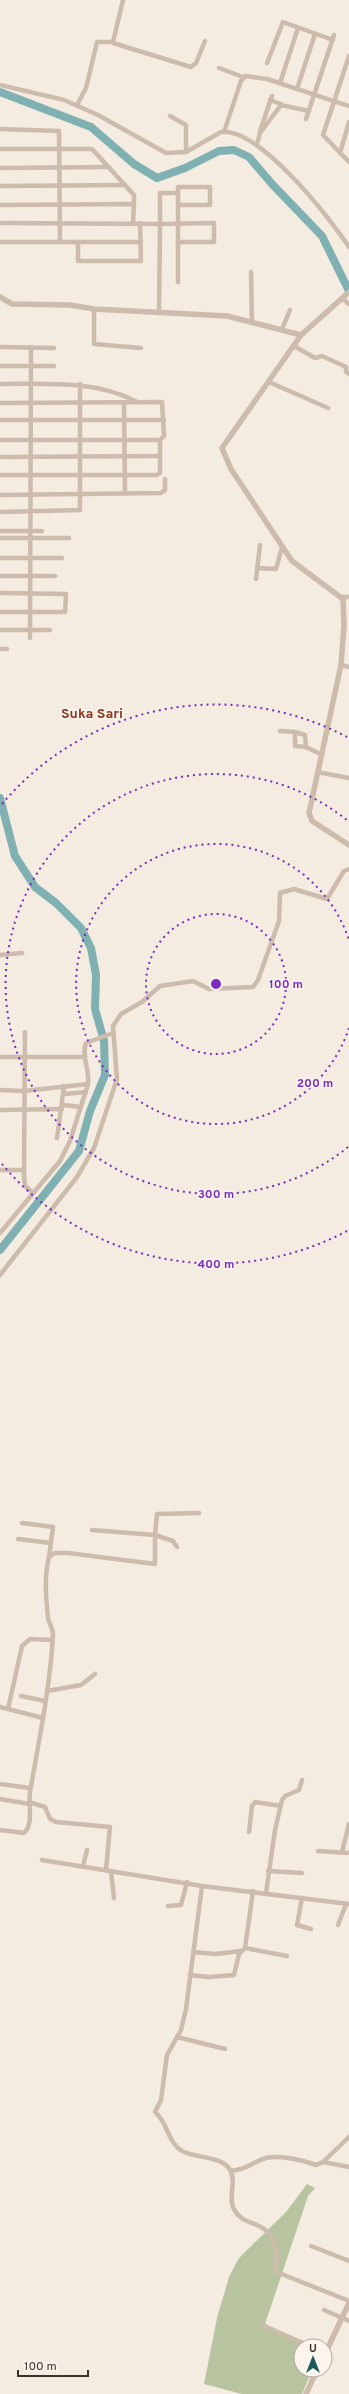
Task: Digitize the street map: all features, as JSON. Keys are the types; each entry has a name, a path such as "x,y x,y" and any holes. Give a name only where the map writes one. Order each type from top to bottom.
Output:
{"street":[{"path":"113,43 123,0"},
{"path":"267,63 281,23 284,22 316,34 333,37 306,119"},
{"path":"280,83 298,28"},
{"path":"297,89 316,34"},
{"path":"77,106 86,88 97,42 113,43 191,67 196,63 205,41"},
{"path":"349,56 323,135 349,162"},
{"path":"220,68 243,76 260,77 349,106"},
{"path":"224,132 243,76"},
{"path":"0,85 64,100 98,115 155,149 172,154 186,152 217,133 224,132 257,144 270,154 332,221 349,247"},
{"path":"257,144 271,98 281,104 309,111"},
{"path":"260,133 281,104"},
{"path":"170,116 186,125 186,152"},
{"path":"340,153 348,132 349,122"},
{"path":"0,129 58,130 60,168 60,242"},
{"path":"0,149 92,149 134,195 133,224"},
{"path":"0,168 109,167"},
{"path":"0,186 125,185"},
{"path":"178,205 210,205 210,187 178,187 178,193 178,205 178,282"},
{"path":"159,313 160,193 178,193"},
{"path":"0,205 134,204"},
{"path":"0,222 133,224 214,223 214,242 178,242"},
{"path":"78,242 78,261 141,261 140,224"},
{"path":"0,242 141,242"},
{"path":"251,272 252,323"},
{"path":"349,304 346,295 301,334 222,448 231,469 292,561 342,596 349,596"},
{"path":"0,297 12,304 70,305 94,309 227,316 301,334"},
{"path":"94,309 94,344 141,348"},
{"path":"282,329 290,310"},
{"path":"294,346 315,358 322,356 346,367 346,372 349,374"},
{"path":"0,347 54,348"},
{"path":"30,638 31,347"},
{"path":"0,366 54,366"},
{"path":"269,382 328,408"},
{"path":"0,384 80,384 125,396 139,403"},
{"path":"0,512 78,511 80,508 80,384"},
{"path":"0,403 162,402 164,420 164,436 160,440 159,474 0,475"},
{"path":"124,403 125,493"},
{"path":"0,420 164,420"},
{"path":"0,440 30,438 160,440"},
{"path":"0,457 80,458 160,456"},
{"path":"0,495 161,493 165,490 165,480"},
{"path":"0,531 42,531"},
{"path":"0,538 69,538"},
{"path":"256,579 260,545"},
{"path":"257,568 276,569 282,547"},
{"path":"0,558 62,558"},
{"path":"0,576 55,576"},
{"path":"0,593 66,594 65,612 0,612"},
{"path":"342,596 344,625 341,665 320,754 309,810 310,819 338,840 349,845"},
{"path":"0,630 50,630"},
{"path":"0,649 7,649"},
{"path":"341,665 349,667"},
{"path":"280,731 295,732 305,735 306,747"},
{"path":"295,732 295,746 306,747 320,754"},
{"path":"317,772 349,778"},
{"path":"0,1275 77,1176 94,1148 117,1079 117,1060 111,1034 113,1026 121,1014 142,1002 160,986 193,981 211,989 255,986 278,923 280,893 294,889 327,899 344,871 349,869"},
{"path":"0,955 22,953"},
{"path":"25,1032 24,1170 25,1186 33,1193"},
{"path":"0,1233 63,1154 70,1141 88,1084 89,1072 85,1057 86,1043 92,1039 111,1034"},
{"path":"0,1058 85,1057"},
{"path":"0,1090 24,1091 88,1084"},
{"path":"57,1138 57,1124 63,1107 64,1086"},
{"path":"64,1094 86,1092"},
{"path":"0,1110 81,1107"},
{"path":"0,1170 24,1170"},
{"path":"49,1557 56,1553 68,1553 155,1564 156,1519 159,1513 199,1513"},
{"path":"0,1830 26,1832 29,1823 30,1788 43,1718 53,1634 48,1618 46,1595 53,1526 22,1523"},
{"path":"92,1530 155,1535 173,1541 177,1547"},
{"path":"18,1539 51,1543"},
{"path":"8,1709 22,1646 30,1639 52,1640"},
{"path":"47,1691 81,1685 95,1674"},
{"path":"21,1696 45,1701"},
{"path":"0,1707 43,1718"},
{"path":"266,1893 268,1871 281,1806 285,1796 299,1790 302,1780"},
{"path":"0,1784 30,1788"},
{"path":"0,1799 45,1807 50,1819 56,1822 110,1827 108,1870 114,1898"},
{"path":"250,1832 252,1806 255,1802 281,1806"},
{"path":"342,1852 349,1824"},
{"path":"83,1866 87,1850"},
{"path":"318,1851 349,1853"},
{"path":"42,1860 188,1882 202,1886 253,1891 347,1904 338,1925"},
{"path":"268,1871 302,1874"},
{"path":"168,1906 181,1905 188,1882"},
{"path":"202,1886 186,2009 181,2030 167,2054 161,2100 155,2112 163,2118 168,2134 175,2145 183,2151 226,2165 230,2171 233,2187 232,2204 235,2211 239,2216 271,2234 278,2261 274,2271 349,2302 332,2338"},
{"path":"190,1975 209,1978 235,1974 243,1950 253,1891"},
{"path":"302,1898 297,1925 311,1930"},
{"path":"193,1952 215,1954 243,1950 287,1956"},
{"path":"177,2036 225,2049"},
{"path":"326,2162 349,2137"},
{"path":"230,2171 242,2170 269,2158 302,2159 316,2164 326,2162 349,2167"},
{"path":"311,2246 349,2262"},
{"path":"324,2310 349,2321"},
{"path":"264,2326 293,2339"},
{"path":"306,2394 313,2378"}],"green space":[{"path":"307,2184 315,2188 308,2196 265,2324 295,2338 293,2338 293,2378 309,2378 302,2394 242,2394 204,2384 217,2318 229,2277 239,2258 286,2212"}],"waterway":[{"path":"0,92 91,127 134,164 157,178 185,168 219,151 234,150 249,157 272,184 322,236 349,291"},
{"path":"0,798 15,856 35,887 56,903 81,928 91,948 96,975 95,1009 104,1041 105,1075 90,1111 79,1151 0,1250"}],"district":[{"name":"Suka Sari","path":"92,714"}]}
